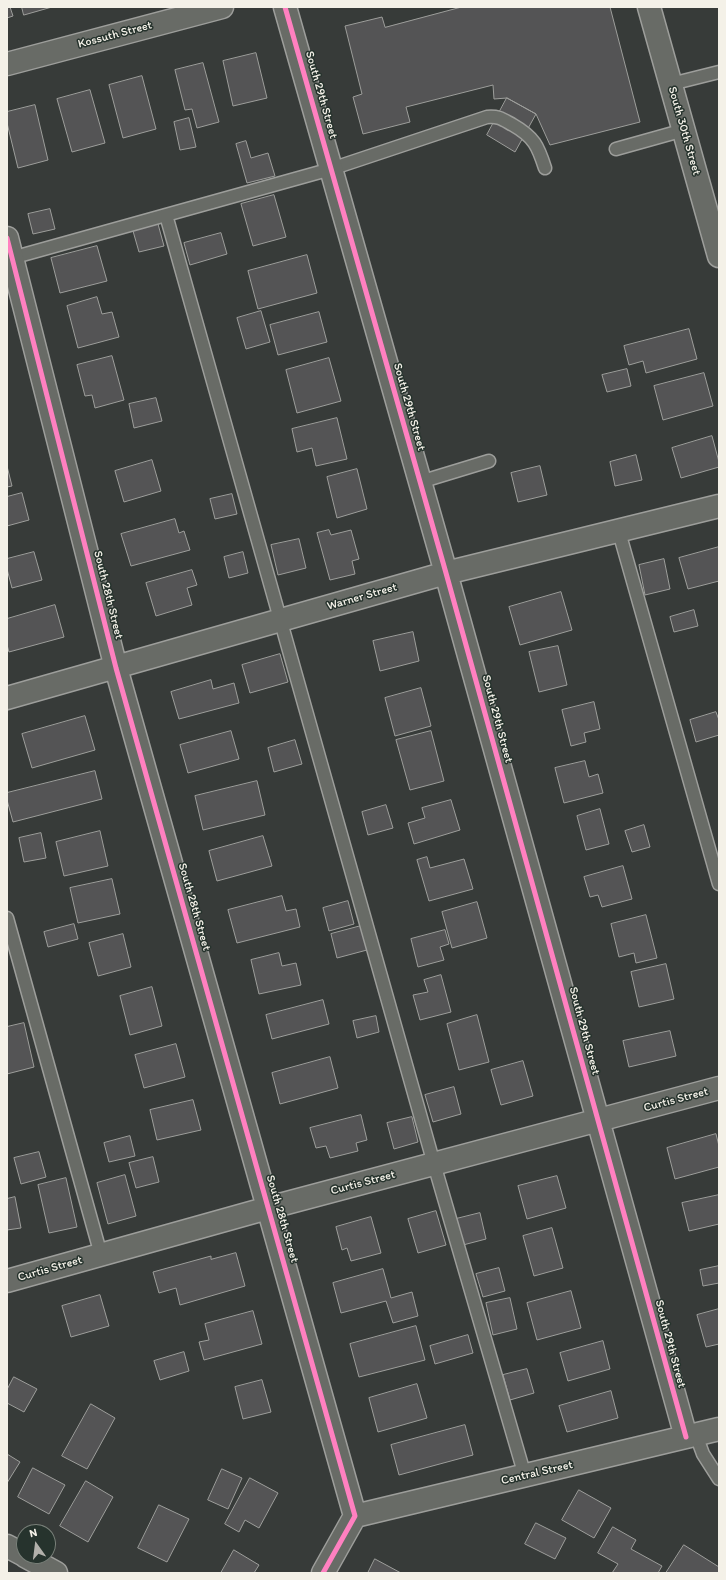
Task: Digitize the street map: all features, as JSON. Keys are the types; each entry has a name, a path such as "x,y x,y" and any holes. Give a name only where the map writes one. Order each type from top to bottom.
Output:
{"street":[{"name":"Kossuth Street","path":"7,64 222,7"},
{"name":"South 29th Street","path":"285,7 446,573 598,1120 691,1436"},
{"name":"South 30th Street","path":"649,7 719,256"},
{"name":"South 28th Street","path":"9,252 116,668 355,1516"},
{"name":"Warner Street","path":"7,698 446,573 619,532 719,506"},
{"name":"Curtis Street","path":"7,1281 268,1208 719,1088"},
{"name":"Central Street","path":"355,1516 719,1429"},
{"path":"323,1573 355,1516"},
{"path":"7,1546 16,1551"},
{"path":"40,1564 56,1573"}],"lane":[{"path":"671,84 719,72"},
{"path":"9,252 166,215 331,169 402,145 497,116 526,132 539,151 545,168"},
{"path":"616,149 684,130"},
{"path":"166,215 434,1164 525,1476"},
{"path":"420,482 489,461"},
{"path":"619,532 719,884"},
{"path":"7,918 101,1255"},
{"path":"691,1436 719,1480"}],"building":[{"path":"7,7 10,7 13,16 7,18"},
{"path":"22,7 52,7 24,15"},
{"path":"462,7 610,7 640,122 550,145 536,114 507,98 494,99 493,85 406,107 410,122 363,134 353,97 362,94 345,26 382,17 385,27"},
{"path":"256,53 267,98 233,106 223,61"},
{"path":"203,63 219,122 197,128 192,109 185,110 175,70"},
{"path":"142,76 156,129 123,138 109,85"},
{"path":"90,90 105,143 72,152 57,99"},
{"path":"507,98 536,114 515,152 487,135"},
{"path":"35,105 48,160 18,168 7,123 7,112"},
{"path":"189,118 196,147 180,150 174,122"},
{"path":"246,141 251,158 268,153 275,176 247,183 236,144"},
{"path":"274,195 286,237 253,246 241,204"},
{"path":"50,209 55,229 33,234 28,214"},
{"path":"158,224 164,246 139,252 133,231"},
{"path":"221,233 227,254 190,265 184,243"},
{"path":"97,246 107,281 60,293 51,258"},
{"path":"307,255 317,293 258,309 248,271"},
{"path":"97,297 102,314 112,312 119,337 78,348 67,306"},
{"path":"261,311 270,342 246,349 237,318"},
{"path":"319,312 327,342 278,355 270,325"},
{"path":"689,329 697,359 646,373 643,361 629,365 624,346"},
{"path":"112,356 124,400 95,408 92,395 85,396 77,365"},
{"path":"329,358 341,401 297,413 286,370"},
{"path":"627,369 631,386 607,392 602,375"},
{"path":"704,373 713,406 663,420 654,386"},
{"path":"156,398 162,421 134,428 129,404"},
{"path":"337,418 347,459 316,466 312,448 297,452 292,429"},
{"path":"712,436 719,467 681,478 672,448"},
{"path":"636,455 642,480 615,486 610,462"},
{"path":"152,460 161,491 124,502 115,471"},
{"path":"7,466 12,486 7,487"},
{"path":"540,466 547,495 518,502 511,473"},
{"path":"357,469 367,509 337,518 327,477"},
{"path":"22,493 29,520 7,526 7,497"},
{"path":"232,494 237,514 215,519 210,499"},
{"path":"175,519 179,533 184,531 190,550 131,566 121,534"},
{"path":"329,530 331,535 351,530 359,559 352,561 355,574 330,580 317,533"},
{"path":"299,539 306,568 278,575 271,545"},
{"path":"719,547 719,581 688,589 679,558"},
{"path":"34,552 42,580 12,588 7,569 7,559"},
{"path":"243,552 248,573 229,578 224,557"},
{"path":"664,559 670,589 645,595 639,565"},
{"path":"192,570 197,585 187,588 192,605 156,616 146,583"},
{"path":"561,592 572,630 520,645 509,607"},
{"path":"55,605 64,637 9,652 7,645 7,619"},
{"path":"694,610 698,626 674,632 670,617"},
{"path":"413,632 419,661 380,671 373,641"},
{"path":"558,646 567,685 539,692 529,652"},
{"path":"280,654 288,682 250,693 242,665"},
{"path":"211,680 213,689 234,683 239,703 179,719 171,692"},
{"path":"421,688 431,726 395,736 385,698"},
{"path":"594,702 600,729 584,733 586,742 571,746 562,710"},
{"path":"716,712 719,720 719,735 696,742 690,720"},
{"path":"85,716 95,750 32,768 22,734"},
{"path":"231,731 239,759 188,773 180,745"},
{"path":"431,731 444,781 410,790 396,740"},
{"path":"295,740 302,764 274,772 268,748"},
{"path":"585,761 589,777 598,774 603,793 564,803 555,768"},
{"path":"95,771 102,799 13,822 7,800 7,793"},
{"path":"257,781 265,815 203,830 195,796"},
{"path":"451,800 460,830 414,844 408,823 425,818 422,808"},
{"path":"386,805 393,828 368,835 362,812"},
{"path":"600,809 609,844 586,850 577,816"},
{"path":"644,825 650,847 632,852 625,831"},
{"path":"100,831 108,866 64,876 56,842"},
{"path":"41,833 46,858 24,862 19,838"},
{"path":"263,836 272,866 217,881 209,851"},
{"path":"427,857 430,868 464,859 473,889 429,901 417,860"},
{"path":"623,866 632,899 602,907 598,895 590,897 584,877"},
{"path":"112,879 120,914 78,923 70,888"},
{"path":"282,896 286,911 296,909 300,927 237,943 228,910"},
{"path":"348,901 354,924 329,931 323,908"},
{"path":"477,902 487,938 452,948 442,912"},
{"path":"646,915 657,958 636,963 634,953 619,957 611,924"},
{"path":"74,924 78,939 48,947 44,932"},
{"path":"361,926 367,950 337,958 331,934"},
{"path":"445,930 449,944 440,947 444,960 418,967 411,939"},
{"path":"123,934 131,967 98,976 89,943"},
{"path":"279,953 282,966 296,963 301,985 259,994 251,960"},
{"path":"666,964 674,999 639,1007 631,972"},
{"path":"441,975 451,1012 420,1020 413,995 428,992 424,980"},
{"path":"152,987 162,1026 130,1035 120,996"},
{"path":"323,1000 329,1024 272,1039 266,1015"},
{"path":"477,1015 489,1062 459,1070 447,1024"},
{"path":"376,1016 379,1032 357,1038 353,1021"},
{"path":"24,1023 34,1067 7,1074 7,1027"},
{"path":"670,1031 676,1056 629,1067 623,1041"},
{"path":"176,1044 185,1077 144,1088 135,1055"},
{"path":"330,1057 338,1088 280,1104 272,1073"},
{"path":"523,1061 533,1096 501,1105 491,1070"},
{"path":"454,1087 461,1114 433,1122 425,1095"},
{"path":"193,1100 201,1130 157,1140 150,1110"},
{"path":"361,1115 367,1140 356,1143 358,1151 330,1158 326,1146 316,1148 310,1128"},
{"path":"412,1117 418,1142 394,1149 387,1123"},
{"path":"716,1134 719,1146 719,1167 675,1179 667,1148"},
{"path":"130,1136 135,1156 109,1162 104,1143"},
{"path":"39,1152 46,1177 21,1184 14,1158"},
{"path":"153,1157 159,1182 136,1188 129,1163"},
{"path":"125,1175 136,1216 108,1224 97,1183"},
{"path":"557,1176 566,1208 527,1219 518,1186"},
{"path":"66,1178 77,1227 49,1233 38,1185"},
{"path":"719,1195 719,1224 689,1231 682,1203"},
{"path":"15,1197 21,1228 7,1230 7,1199"},
{"path":"436,1211 446,1245 418,1253 408,1219"},
{"path":"480,1213 486,1239 463,1245 456,1219"},
{"path":"371,1217 381,1253 351,1261 347,1248 342,1250 336,1227"},
{"path":"552,1228 563,1268 534,1276 523,1236"},
{"path":"236,1253 245,1286 180,1305 176,1288 159,1293 153,1272 211,1256 211,1259"},
{"path":"719,1266 719,1283 703,1286 700,1270"},
{"path":"499,1268 505,1291 483,1297 476,1274"},
{"path":"383,1269 391,1298 412,1292 418,1316 393,1323 386,1301 341,1313 333,1283"},
{"path":"571,1291 581,1328 537,1340 527,1303"},
{"path":"100,1295 109,1326 71,1337 62,1306"},
{"path":"510,1298 517,1329 493,1335 486,1303"},
{"path":"719,1309 719,1344 706,1347 697,1315"},
{"path":"253,1311 262,1344 204,1360 199,1342 209,1340 205,1324"},
{"path":"416,1326 425,1360 359,1377 350,1344"},
{"path":"468,1335 473,1353 435,1364 430,1346"},
{"path":"603,1341 610,1369 568,1381 560,1353"},
{"path":"184,1352 189,1371 160,1380 154,1361"},
{"path":"527,1369 534,1393 510,1400 503,1375"},
{"path":"14,1377 37,1389 24,1412 7,1403 7,1390"},
{"path":"262,1380 271,1412 243,1419 235,1387"},
{"path":"417,1384 427,1418 378,1432 369,1398"},
{"path":"611,1391 618,1418 567,1432 559,1406"},
{"path":"91,1404 115,1418 87,1469 62,1456"},
{"path":"465,1425 473,1455 399,1475 391,1445"},
{"path":"7,1454 20,1462 7,1483"},
{"path":"33,1468 65,1485 49,1514 18,1497"},
{"path":"222,1469 242,1478 228,1509 208,1500"},
{"path":"250,1478 278,1493 259,1528 245,1520 239,1532 225,1524"},
{"path":"86,1481 113,1497 88,1542 60,1526"},
{"path":"579,1490 611,1508 594,1538 562,1520"},
{"path":"159,1505 189,1519 167,1562 138,1548"},
{"path":"536,1523 566,1538 555,1559 525,1544"},
{"path":"613,1527 636,1540 631,1549 662,1566 658,1573 612,1573 618,1564 598,1553"},
{"path":"684,1545 719,1567 719,1573 666,1573"},
{"path":"234,1550 259,1565 254,1573 221,1573"},
{"path":"375,1559 401,1573 368,1573"}],"cycle path":[{"path":"285,7 446,573 686,1437"},
{"path":"7,238 116,668 355,1516 323,1573"}]}
